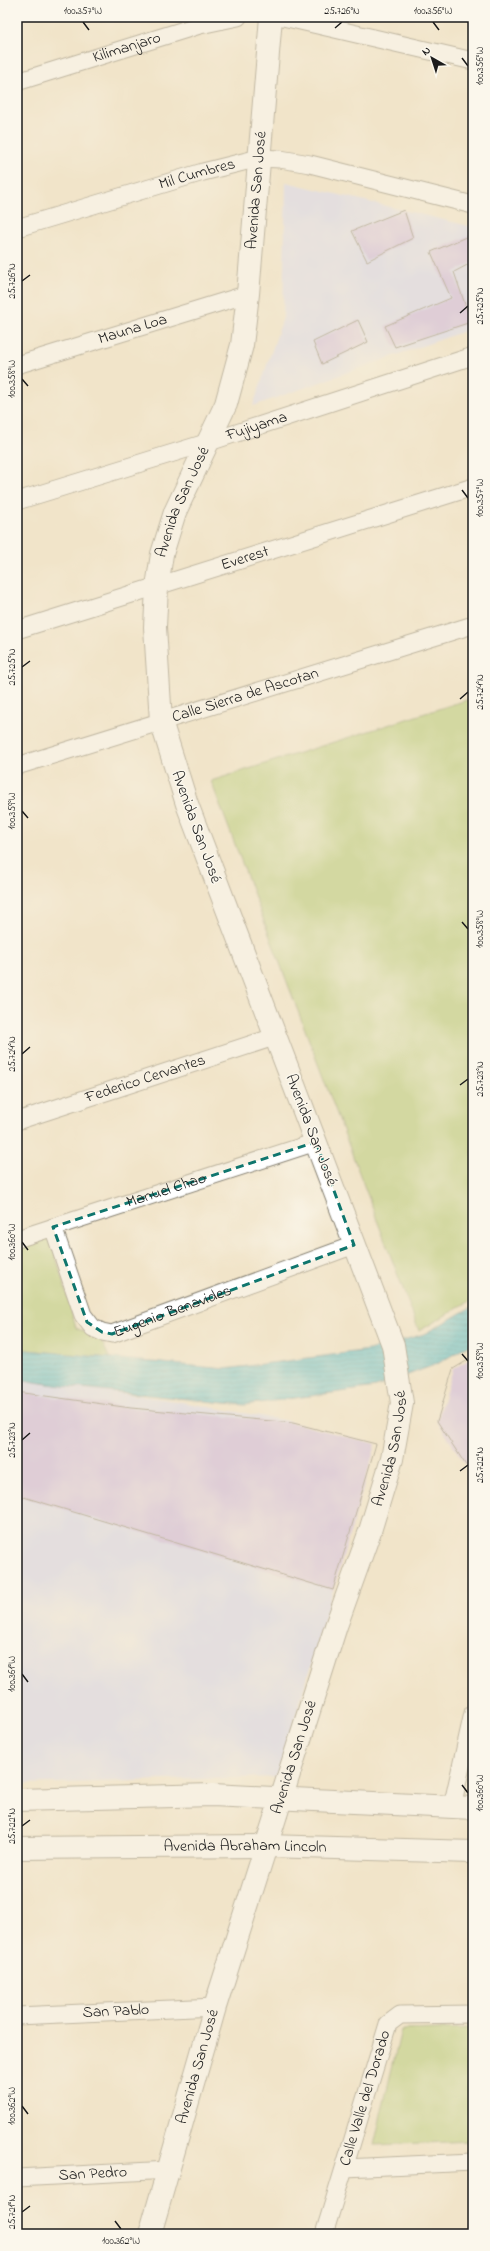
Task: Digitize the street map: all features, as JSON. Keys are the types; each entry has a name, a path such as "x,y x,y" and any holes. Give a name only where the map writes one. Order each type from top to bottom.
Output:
{"street":[{"name":"Kilimanjaro","path":"17,82 193,27 238,17"},
{"name":"Avenida San José","path":"150,2234 170,2170 216,2007 281,1798 336,1626 370,1531 392,1460 402,1403 393,1346 316,1142 274,1037 187,804 161,721 154,627 157,587 162,554 175,512 226,404 235,375 242,344 248,294 271,17"},
{"path":"283,17 473,61"},
{"name":"Mil Cumbres","path":"17,228 196,174 259,158 280,159 325,167 473,205"},
{"name":"Mauna Loa","path":"17,365 248,294"},
{"name":"Fujiyama","path":"17,502 209,442 473,356"},
{"name":"Everest","path":"17,630 473,487"},
{"name":"Calle Sierra de Ascotan","path":"17,766 473,625"},
{"name":"Federico Cervantes","path":"17,1121 274,1037"},
{"name":"Manuel Chao","path":"17,1239 316,1142"},
{"name":"Eugenio Benavides","path":"53,1227 83,1315 93,1328 112,1334 354,1245"},
{"path":"452,1807 473,1713"},
{"path":"17,1800 213,1795 473,1808"},
{"name":"Avenida Abraham Lincoln","path":"17,1848 267,1846 473,1852"},
{"name":"San Pablo","path":"17,2016 216,2007"},
{"name":"Calle Valle del Dorado","path":"324,2234 390,2021 400,2015 473,2014"},
{"path":"345,2168 473,2162"},
{"name":"San Pedro","path":"17,2178 170,2170"}],"highlighted area":[{"path":"316,1142 354,1245 112,1334 102,1332 87,1322 53,1227"}],"shaded area":[{"path":"286,182 473,227 473,328 253,406 283,318"},
{"path":"17,1378 176,1401 283,1420 376,1444 278,1777 17,1784"}],"green space":[{"path":"473,698 473,1299 419,1331 211,781"},
{"path":"50,1235 76,1328 100,1338 110,1359 17,1349 17,1244"},
{"path":"473,2028 473,2141 374,2145 401,2030"}],"water":[{"path":"473,1306 473,1343 437,1364 376,1387 244,1405 54,1385 17,1379 17,1349 225,1369 369,1350 424,1334"}],"building":[{"path":"404,210 413,238 367,261 352,231"},
{"path":"473,234 473,262 454,272 471,322 395,347 385,326 451,298 431,252"},
{"path":"358,320 368,342 322,364 313,342"},
{"path":"473,1357 473,1476 437,1421 453,1369"},
{"path":"17,1392 131,1408 293,1423 376,1444 333,1590 17,1495"}]}
